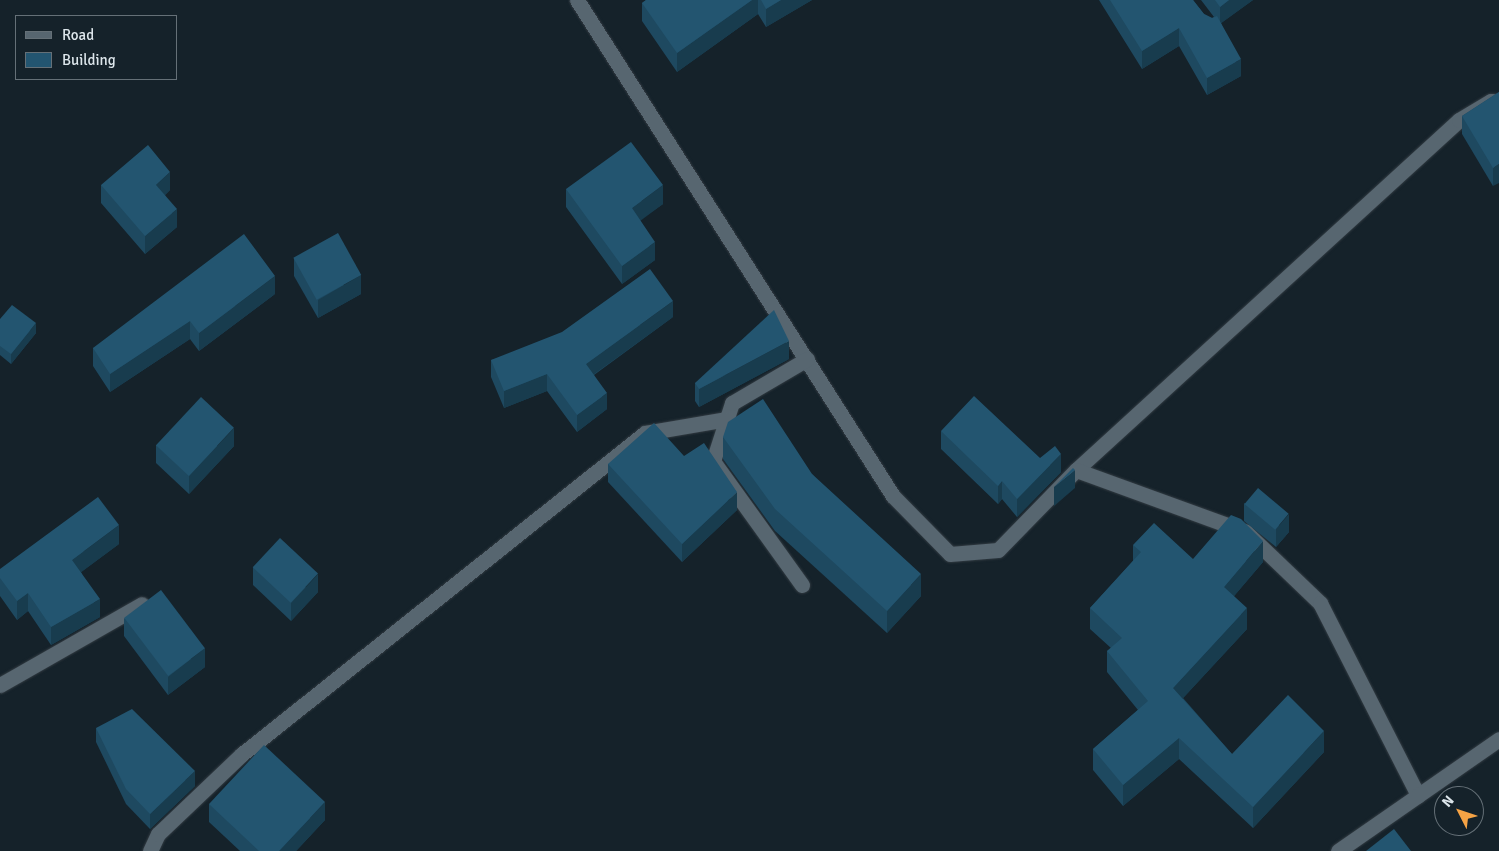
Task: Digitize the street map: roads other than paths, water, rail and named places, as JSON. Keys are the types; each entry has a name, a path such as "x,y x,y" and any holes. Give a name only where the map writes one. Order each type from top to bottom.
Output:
{"street":[{"path":"577,0 893,496 950,554 998,550 1076,470 1459,120 1491,100 1499,102"},
{"path":"802,585 713,460 732,404 807,359"},
{"path":"150,851 158,834 242,754 645,432 727,419"},
{"path":"1076,470 1246,532 1320,603 1418,795"},
{"path":"0,686 142,604"},
{"path":"1338,851 1499,739"}]}
